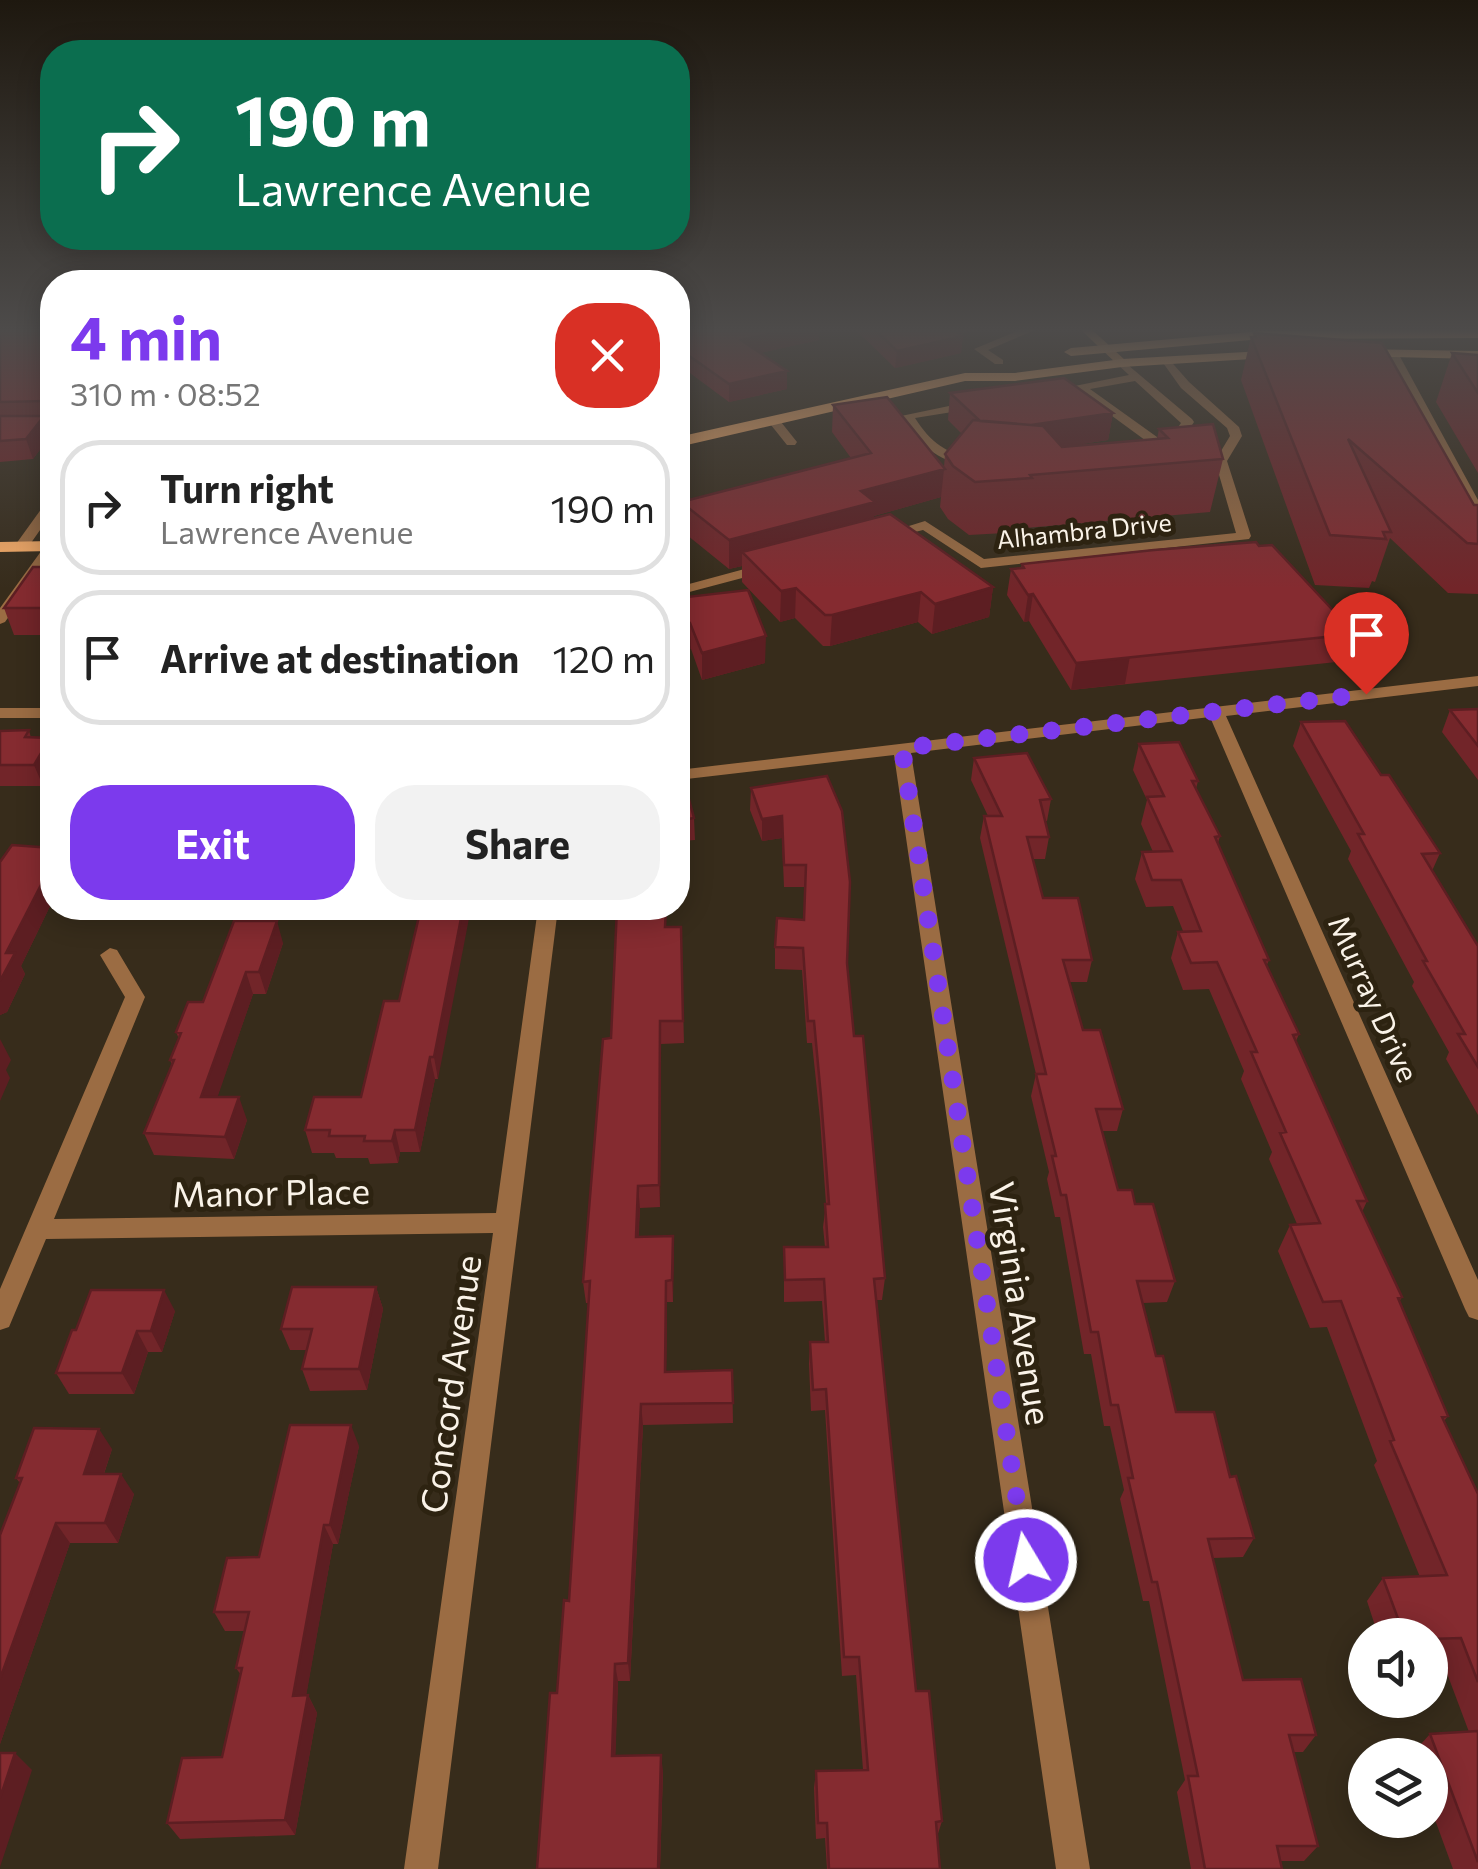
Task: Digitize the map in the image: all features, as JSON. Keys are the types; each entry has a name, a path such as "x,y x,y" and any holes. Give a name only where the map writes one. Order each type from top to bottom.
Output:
{"main road":[{"path":"690,439 799,414"},
{"path":"0,547 40,546"}],"street":[{"path":"918,414 907,416 927,446 942,458 993,466"},
{"path":"1117,414 1153,440"},
{"path":"1130,446 1181,433 1188,422 1179,414"},
{"name":"Alhambra Drive","path":"868,540 925,525 981,564 1244,536 1221,461 1236,436 1218,414"},
{"path":"1425,414 1478,512"},
{"path":"773,420 792,442"},
{"path":"0,428 40,428"},
{"path":"22,547 40,521"},
{"path":"690,588 792,560"},
{"path":"0,620 40,563"},
{"path":"690,774 1478,681"},
{"name":"Murray Drive","path":"1216,712 1478,1309"},
{"path":"0,713 40,713"},
{"name":"Virginia Avenue","path":"902,748 1073,1869"},
{"name":"Concord Avenue","path":"420,1869 546,920"},
{"path":"0,1319 135,998 110,955"},
{"name":"Manor Place","path":"38,1229 506,1224"}],"building":[{"path":"840,414 901,414 945,469 861,491 875,502 729,540 690,509 690,500 871,453"},
{"path":"973,414 1105,414 1031,425 980,421"},
{"path":"1282,414 1422,414 1474,505 1478,505 1478,544 1467,543 1348,439 1391,532 1383,532 1386,539 1330,535"},
{"path":"0,416 40,416 26,439 0,441"},
{"path":"973,420 1043,426 1062,447 1168,438 1159,429 1213,424 1223,459 975,482 953,466 945,454"},
{"path":"890,514 993,587 935,604 921,592 825,615 796,588 781,591 742,552"},
{"path":"1256,542 1259,546 1272,545 1355,634 1076,663 1033,594 1028,595 1011,569 1024,568 1022,564"},
{"path":"33,567 40,567 40,608 4,608"},
{"path":"748,590 766,636 702,653 690,623 690,597"},
{"path":"1478,709 1478,746 1450,710"},
{"path":"1345,721 1381,775 1389,775 1440,853 1422,854 1478,946 1478,1067 1458,1034 1465,1034 1358,834 1364,834 1301,722"},
{"path":"29,730 25,737 40,738 40,755 34,765 0,765 0,731"},
{"path":"1179,742 1198,781 1192,781 1220,836 1215,837 1269,960 1264,960 1299,1034 1293,1035 1367,1201 1357,1201 1402,1297 1398,1298 1448,1416 1442,1417 1478,1494 1478,1682 1461,1638 1448,1638 1448,1618 1398,1618 1383,1578 1447,1575 1390,1441 1394,1440 1341,1301 1323,1302 1290,1225 1320,1223 1280,1133 1286,1132 1251,1052 1257,1052 1217,962 1191,963 1178,932 1201,931 1181,880 1152,880 1142,852 1172,851 1147,797 1164,796 1139,744"},
{"path":"1027,753 1051,799 1040,800 1049,837 1027,837 1043,898 1078,898 1092,960 1063,960 1083,1030 1100,1030 1123,1109 1096,1109 1118,1190 1132,1190 1135,1204 1153,1204 1175,1281 1137,1281 1156,1356 1163,1356 1176,1412 1214,1412 1230,1477 1236,1476 1254,1538 1208,1539 1243,1680 1301,1679 1316,1735 1289,1735 1318,1846 1277,1846 1282,1869 1205,1869 1188,1776 1198,1776 1157,1582 1152,1582 1128,1478 1133,1478 1118,1405 1111,1405 1098,1332 1091,1332 1066,1195 1061,1195 1036,1074 1046,1074 984,816 1002,816 974,758"},
{"path":"827,776 842,811 850,882 847,963 854,1036 863,1036 885,1278 874,1279 916,1691 929,1691 942,1821 936,1822 940,1869 829,1869 827,1823 818,1823 816,1771 868,1770 859,1657 844,1657 826,1389 813,1390 810,1342 828,1342 824,1279 785,1280 784,1247 828,1247 825,1204 829,1204 821,1097 814,1021 808,1021 803,948 775,947 777,918 804,920 806,865 784,865 782,816 762,819 751,788"},
{"path":"12,845 40,847 40,887 6,953 15,953 0,981 0,862"},
{"path":"418,920 461,920 434,1057 430,1057 415,1130 395,1130 392,1141 364,1141 365,1136 329,1136 330,1130 305,1130 314,1097 361,1097 384,1001 399,1001"},
{"path":"616,920 665,920 665,927 681,927 683,1021 660,1021 659,1185 638,1186 636,1237 673,1236 672,1280 666,1281 665,1372 732,1370 733,1403 641,1404 628,1663 615,1664 612,1756 661,1755 658,1869 537,1869 550,1693 557,1693 564,1600 569,1601 590,1281 583,1282 603,1039 611,1038"},
{"path":"234,921 277,921 259,972 246,972 201,1097 239,1097 225,1137 144,1133 174,1060 170,1060 181,1033 176,1032 188,1002 203,1002"},
{"path":"292,1287 376,1287 359,1369 302,1369 312,1329 281,1329"},
{"path":"91,1290 164,1290 151,1331 137,1331 122,1373 56,1373 72,1330 76,1330"},
{"path":"290,1425 351,1425 330,1525 324,1525 293,1696 308,1695 285,1820 167,1823 182,1758 222,1757 242,1668 236,1668 249,1612 214,1612 227,1558 259,1557"},
{"path":"34,1428 99,1429 84,1474 121,1474 105,1523 56,1523 0,1679 0,1535 22,1478 16,1478"},
{"path":"1478,1731 1478,1862 1448,1782 1448,1738 1432,1738 1430,1734"},
{"path":"0,1753 15,1753 0,1798"}],"route":[{"path":"1026,1560 902,748 1366,694"}]}
